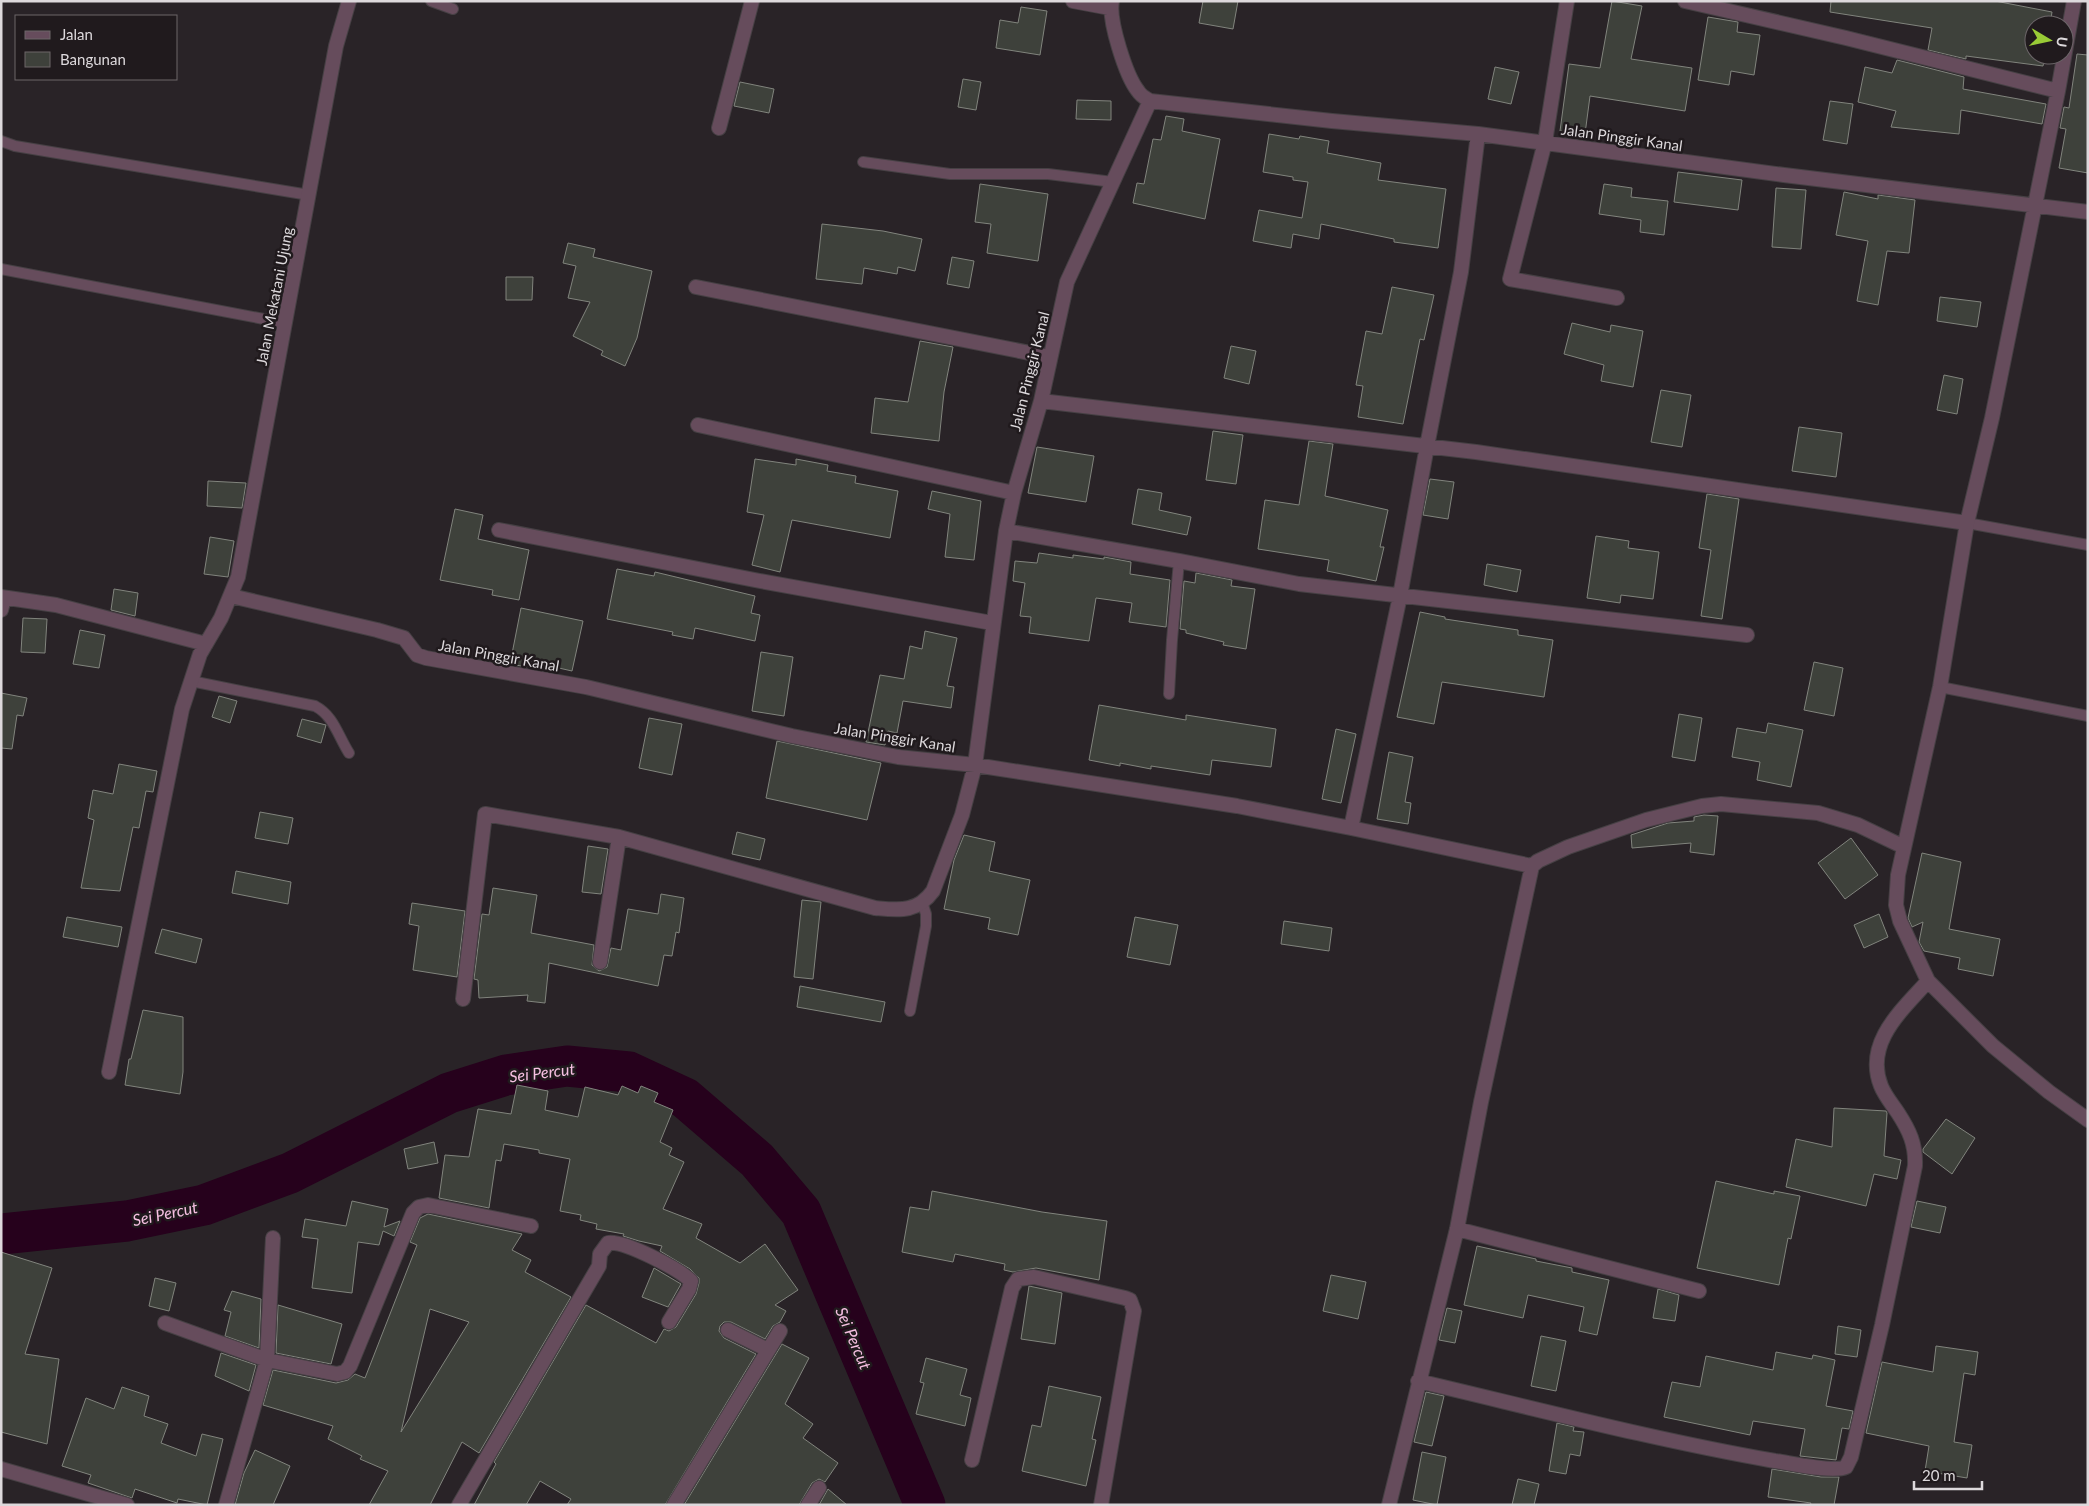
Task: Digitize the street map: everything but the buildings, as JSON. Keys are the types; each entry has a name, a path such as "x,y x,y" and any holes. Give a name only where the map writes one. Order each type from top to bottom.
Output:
{"street":[{"name":"Jalan Mekatani Ujung","path":"109,1072 182,709 200,654 231,596 238,577 336,46 349,1"},
{"path":"719,128 752,1"},
{"path":"1073,1 1111,4 1113,29 1128,74 1136,90 1150,101"},
{"path":"1567,1 1545,142 1510,278 1617,298"},
{"path":"1685,1 1846,38 2058,91"},
{"path":"2074,1 2058,91 1992,418 1968,523 1940,687 1898,875 1896,905 1900,921 1928,981 1993,1046 2049,1092 2088,1120"},
{"name":"Jalan Pinggir Kanal","path":"231,596 404,638 417,655 426,658 586,687 773,732 898,757 975,765 992,623 1006,531 1014,493 1041,401 1067,282 1150,101 1332,121 1478,134 1784,176 2035,204 2088,212"},
{"path":"1350,828 1400,596 1461,272 1478,134"},
{"path":"696,286 1050,357"},
{"path":"1041,401 1427,446 1968,523"},
{"path":"698,425 1014,493"},
{"path":"499,530 760,581 992,623"},
{"path":"1006,531 1179,560 1299,584 1747,635"},
{"path":"2,602 56,605 206,644"},
{"path":"463,999 486,814 620,837 874,908 906,910 922,902 933,891 962,815 975,765 1237,806 1532,866"},
{"path":"1389,1505 1418,1381 1457,1229 1481,1102 1532,866 1538,861 1568,847 1646,820 1702,806 1721,804 1818,813 1858,825 1904,847"},
{"path":"600,962 620,837"},
{"path":"1418,1381 1728,1453 1835,1469 1846,1467 1851,1457 1882,1325 1915,1166 1915,1148 1911,1134 1882,1088 1876,1069 1876,1056 1883,1037 1900,1012 1928,981"},
{"path":"165,1323 267,1360 337,1374 345,1372 350,1366 413,1213 420,1207 428,1205 531,1226"},
{"path":"1457,1229 1699,1291"},
{"path":"226,1505 267,1360 274,1238"},
{"path":"460,1505 599,1266 600,1254 608,1243 614,1242 624,1245 654,1258 691,1281 689,1289 669,1322"},
{"path":"972,1460 1012,1288 1018,1279 1034,1277 1125,1298 1130,1300 1134,1310 1101,1505"},
{"path":"728,1330 768,1350"},
{"path":"674,1505 780,1331"},
{"path":"1,1469 100,1500 127,1505"},
{"path":"808,1505 819,1488"}],"lane":[{"path":"431,1 453,10"},
{"path":"1,141 15,146 309,195"},
{"path":"863,162 950,174 1048,174 1113,182"},
{"path":"1,269 285,323"},
{"path":"1968,523 2088,545"},
{"path":"1169,694 1179,560"},
{"path":"191,681 315,706 325,712 332,720 340,739 350,753"},
{"path":"1940,687 2088,716"},
{"path":"910,1011 926,926 926,914 922,902"}],"waterway":[{"name":"Sei Percut","path":"1,1234 127,1221 204,1205 290,1173 449,1093 506,1075 567,1066 629,1072 685,1098 757,1160 801,1212 925,1505"}]}
